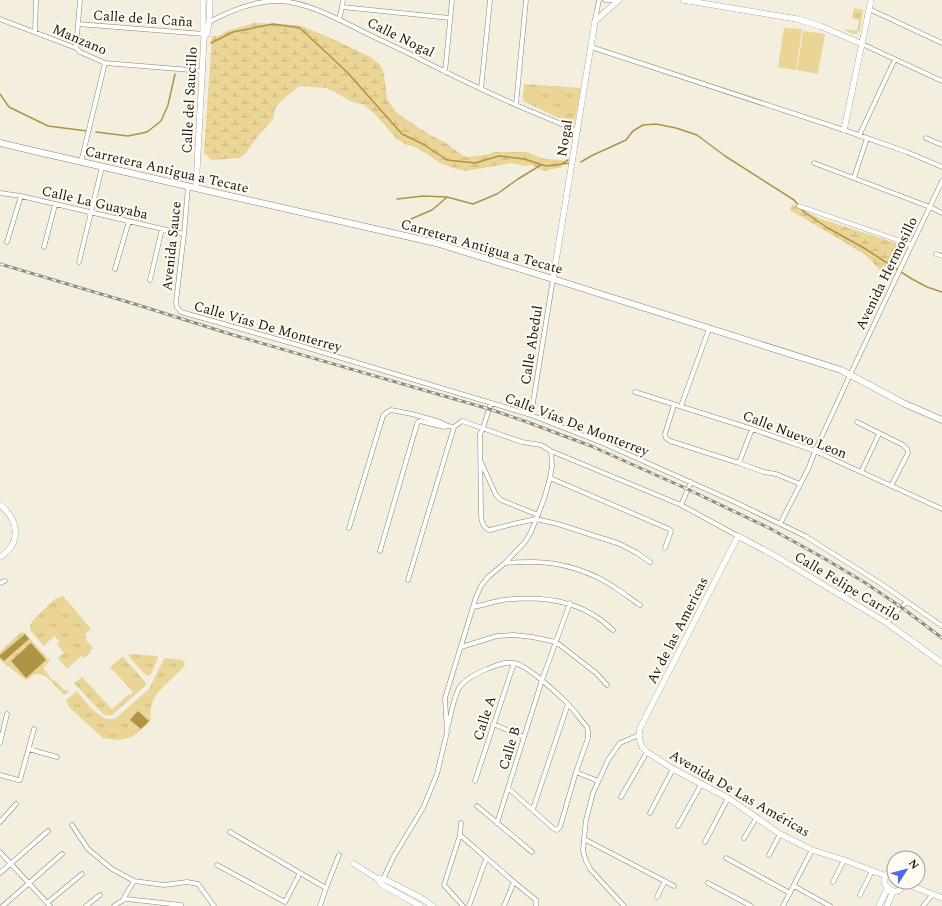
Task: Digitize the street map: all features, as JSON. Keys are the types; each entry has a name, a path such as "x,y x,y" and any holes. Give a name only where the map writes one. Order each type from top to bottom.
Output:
{"main road":[{"name":"Carretera Antigua a Tecate","path":"0,143 188,187 418,238 456,249 841,370 903,403 942,420"}],"street":[{"path":"34,32 36,0"},
{"path":"76,48 80,0"},
{"name":"Calle del Saucillo","path":"196,188 205,35 204,0"},
{"name":"Calle del Saucillo","path":"205,35 209,22 210,0"},
{"path":"339,20 343,0"},
{"path":"445,72 452,0"},
{"path":"481,89 490,0"},
{"path":"516,105 526,0"},
{"name":"Nogal","path":"553,279 599,0"},
{"path":"605,0 618,0"},
{"path":"595,21 618,0"},
{"path":"683,0 797,19 820,26 942,81"},
{"path":"844,130 871,0"},
{"name":"Calle Nogal","path":"209,22 229,11 251,4 280,1 294,2 339,20 481,89 578,131"},
{"path":"342,7 450,18"},
{"path":"870,9 942,43"},
{"name":"Manzano","path":"0,19 76,48 80,52 105,63 203,71"},
{"name":"Calle de la Caña","path":"78,24 205,35"},
{"path":"591,47 844,130 908,152 942,167"},
{"path":"859,136 895,59"},
{"path":"81,162 105,63"},
{"path":"854,178 867,138"},
{"path":"926,138 942,145"},
{"path":"814,163 930,207 942,213"},
{"path":"79,262 102,167"},
{"name":"Avenida Hermosillo","path":"780,524 942,181"},
{"name":"Avenida Sauce","path":"176,307 188,187"},
{"name":"Calle La Guayaba","path":"0,193 20,196 184,234"},
{"path":"7,242 20,196"},
{"path":"44,247 55,205"},
{"path":"800,206 912,245"},
{"path":"115,269 129,221"},
{"path":"150,280 162,229"},
{"path":"936,254 942,256"},
{"name":"Calle Abedul","path":"531,415 553,279"},
{"name":"Calle Vías De Monterrey","path":"176,307 180,312 298,345 531,415 605,444 692,482 805,536 880,583 942,626"},
{"path":"681,406 709,329"},
{"name":"Calle Nuevo Leon","path":"635,392 752,429 815,451 942,509"},
{"path":"491,403 480,434 481,516 483,525 486,529 490,530 537,517"},
{"path":"674,405 665,434 666,438 670,441 764,472 776,474 800,484"},
{"path":"349,528 383,416 392,410 440,422 448,426"},
{"path":"380,551 418,422 420,421 444,427 454,427"},
{"path":"408,580 454,427 462,421 522,442 541,445 551,451 682,504 738,536"},
{"path":"857,422 907,448 908,453 891,486"},
{"path":"739,463 752,429"},
{"path":"861,472 880,434"},
{"path":"447,732 445,698 476,597 481,586 488,577 505,563 525,542 531,532 544,499 550,478 552,466 551,451"},
{"path":"480,460 496,495 501,500 537,517 620,544 650,562"},
{"path":"550,478 669,529 671,531 665,548"},
{"path":"682,504 692,482"},
{"path":"0,505 7,510 12,517 15,524 16,533 13,545 0,557"},
{"name":"Calle Felipe Carrilo","path":"738,536 777,557 887,623 942,663"},
{"name":"Av de las Americas","path":"639,735 640,728 738,536"},
{"path":"505,563 533,562 566,566 600,579 617,588 640,605"},
{"path":"0,583 5,582"},
{"path":"473,607 503,600 538,598 554,600 570,603 590,613 601,619 613,630"},
{"path":"887,623 907,602"},
{"name":"Calle B","path":"497,823 542,680 570,603"},
{"path":"461,647 497,636 514,635 556,642 596,673 607,685"},
{"path":"381,881 423,808 437,774 458,689 478,672 508,662 522,665 542,680 568,704 586,727 588,732 588,738 576,772 560,827 557,830 508,788"},
{"name":"Calle A","path":"475,781 514,663"},
{"path":"533,809 568,704"},
{"path":"0,743 7,714"},
{"path":"493,724 524,736"},
{"path":"0,775 20,780 34,729"},
{"path":"621,798 647,752 642,747 639,735 620,743 608,760 593,793 586,820 583,850 586,862 590,869 624,906"},
{"path":"29,749 57,757"},
{"name":"Avenida De Las Américas","path":"647,752 673,769 728,798 780,834 812,850 886,876"},
{"path":"650,813 673,769"},
{"path":"576,772 598,781"},
{"path":"678,826 702,783"},
{"path":"705,842 728,798"},
{"path":"0,822 16,804"},
{"path":"477,806 532,852"},
{"path":"744,838 757,818"},
{"path":"461,823 460,835 444,885 463,906"},
{"path":"72,825 88,849 112,869 134,881 164,885 187,882 198,884 214,906"},
{"path":"0,873 48,831"},
{"path":"230,832 326,888"},
{"path":"769,855 780,834"},
{"path":"460,835 536,900 536,906"},
{"path":"584,839 674,886"},
{"path":"783,906 812,850"},
{"path":"0,852 48,905 82,874"},
{"path":"3,906 62,854"},
{"path":"320,906 338,855"},
{"path":"469,906 486,858"},
{"path":"726,858 790,893"},
{"path":"833,882 844,860"},
{"path":"354,864 420,906"},
{"path":"217,865 285,902 300,873"},
{"path":"860,895 872,872"},
{"path":"886,876 884,883 886,885"},
{"path":"122,901 134,881"},
{"path":"381,881 421,898 432,906"},
{"path":"504,906 514,882"},
{"path":"657,897 665,882"},
{"path":"708,883 752,906"},
{"path":"794,886 830,906"},
{"path":"879,906 890,890"},
{"path":"887,906 890,890"},
{"path":"922,890 942,898"},
{"path":"923,906 933,894"},
{"path":"86,906 100,895"},
{"path":"114,906 126,900 181,905"}],"green space":[{"path":"854,8 863,10 860,30 856,34 850,33 843,29 857,31 859,20 852,18"},
{"path":"254,23 302,26 372,58 382,68 387,99 395,111 430,135 446,143 463,156 485,155 496,152 527,152 544,159 563,160 562,167 544,171 532,165 524,166 512,163 466,171 453,168 440,163 415,147 405,144 397,139 374,113 364,105 350,101 326,88 299,86 278,104 275,109 273,119 246,153 239,158 212,160 204,153 212,36 218,36 230,30"},
{"path":"784,28 802,29 796,70 778,67"},
{"path":"803,31 825,34 818,74 797,70"},
{"path":"524,84 581,88 574,125 523,101"},
{"path":"792,204 821,219 905,246 890,281 866,255 790,210"},
{"path":"63,596 91,629 85,634 87,637 85,639 93,648 84,658 81,656 67,669 58,658 64,653 57,644 59,641 54,636 44,646 30,630 32,621 55,599"},
{"path":"24,632 50,661 43,668 53,681 55,680 64,690 66,689 69,691 66,694 63,694 49,679 42,674 35,674 26,680 0,660 0,652 20,633"},
{"path":"129,654 157,656 158,658 151,674 147,676 129,657"},
{"path":"122,657 146,683 146,685 113,714 103,714 74,683 82,677 112,709 133,692 110,667"},
{"path":"164,659 182,660 185,664 183,668 162,687 156,696 152,703 150,713 151,720 140,731 130,737 118,740 103,738 70,708 66,700 77,691 94,711 105,718 116,718 149,689"}],"shaded area":[{"path":"25,634 29,639 4,661 0,655"},
{"path":"31,643 46,660 26,678 11,661"},
{"path":"138,711 149,721 141,729 130,720"}],"waterway":[{"path":"211,43 233,32 273,24 300,28 347,72 402,134 423,144 447,160 475,163 499,156 524,159 546,166 570,163"},
{"path":"96,132 128,136 147,132 161,121 168,105 175,74"},
{"path":"0,94 9,107 48,126 87,131"},
{"path":"581,162 626,140 633,131 643,125 656,124 676,128 697,135 725,156 794,200 804,212 828,228 864,248 912,279 927,287 942,292"},
{"path":"563,163 568,160"},
{"path":"397,199 423,196 447,197 473,204 497,194 541,165"},
{"path":"411,219 432,210 446,198"}],"railway":[{"path":"0,264 230,334 489,409 591,446 685,488 771,529 864,582 901,607 942,638"}]}
